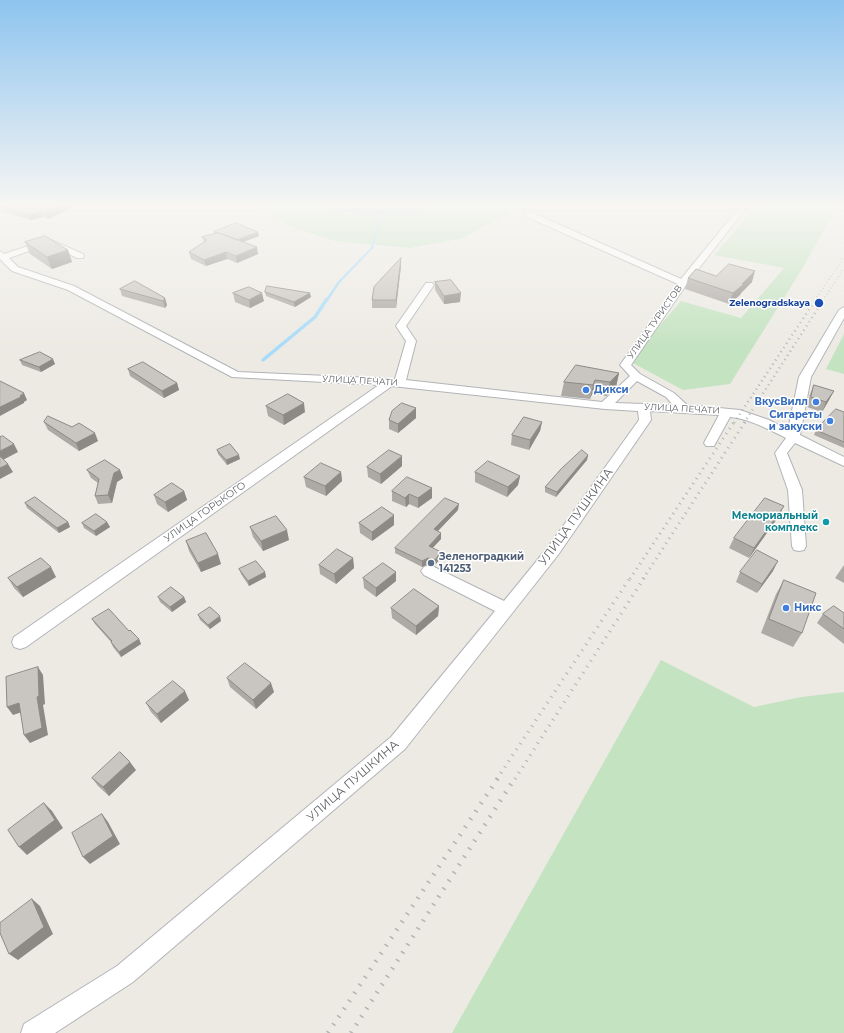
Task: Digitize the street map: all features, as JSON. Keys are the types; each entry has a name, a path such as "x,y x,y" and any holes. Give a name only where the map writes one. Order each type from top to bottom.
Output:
{"street":[{"path":"1,256 13,252"},
{"path":"72,252 80,256"},
{"path":"614,252 683,283"},
{"name":"УЛИЦА ТУРИСТОВ","path":"683,408 670,395 636,376 625,365 683,283 707,252"},
{"name":"УЛИЦА ПЕЧАТИ","path":"1,256 15,269 71,288 236,375 395,383 605,406 683,408 727,412 748,416 844,462"},
{"path":"395,383 411,341 401,326 429,285"},
{"path":"799,546 795,490 781,453 793,437 805,377 844,310"},
{"path":"605,406 636,376"},
{"name":"УЛИЦА ГОРЬКОГО","path":"20,642 395,383"},
{"name":"УЛИЦА ПУШКИНА","path":"32,1033 125,974 398,743 553,551 645,420 643,407"},
{"path":"710,443 727,412"},
{"path":"429,571 506,609"}],"green space":[{"path":"716,252 812,252 730,384 683,390 629,361 681,301 741,318 784,268 714,255"},
{"path":"844,334 844,374 826,369"},
{"path":"661,660 754,707 801,697 844,692 844,1033 452,1033"}],"building":[{"path":"40,252 61,252 47,257"},
{"path":"189,252 225,252 204,260"},
{"path":"227,252 245,252 236,256"},
{"path":"401,258 396,300 372,300 374,287"},
{"path":"729,264 755,271 742,284 744,284 733,293 688,278 696,269 716,276"},
{"path":"451,280 461,293 444,296 435,282"},
{"path":"135,281 165,298 163,301 120,289"},
{"path":"267,286 310,293 294,302 265,292"},
{"path":"249,287 262,293 249,300 233,293"},
{"path":"40,352 53,359 39,367 20,360"},
{"path":"143,362 177,383 162,391 128,369"},
{"path":"576,365 619,373 610,382 595,380 593,385 564,382"},
{"path":"0,381 24,393 20,396 21,397 0,407"},
{"path":"814,385 834,391 826,402 811,397"},
{"path":"288,394 304,403 283,415 266,406"},
{"path":"402,403 416,408 398,424 389,420 392,411"},
{"path":"836,409 844,412 844,442 816,430"},
{"path":"48,416 72,427 79,423 95,433 76,443 44,422"},
{"path":"524,417 542,422 530,440 512,435"},
{"path":"3,436 14,444 0,451 0,437"},
{"path":"230,444 239,455 226,460 217,450"},
{"path":"389,450 402,456 380,474 367,467"},
{"path":"582,450 588,455 557,492 545,487 561,469"},
{"path":"0,456 8,464 0,468"},
{"path":"105,460 120,470 114,473 108,495 95,496 99,479 87,470"},
{"path":"488,461 520,476 508,487 475,472"},
{"path":"321,463 341,472 325,486 304,477"},
{"path":"407,477 432,488 418,498 409,494 405,498 392,491"},
{"path":"172,483 184,491 165,502 154,495"},
{"path":"35,497 68,522 57,528 25,503"},
{"path":"445,498 459,504 434,529 441,533 429,546 441,552 435,560 428,558 422,561 395,548"},
{"path":"765,498 784,506 754,548 734,538"},
{"path":"382,507 394,515 372,532 359,523"},
{"path":"96,514 107,522 94,531 82,523"},
{"path":"276,516 287,530 261,541 250,527"},
{"path":"206,533 218,554 198,563 186,541"},
{"path":"337,549 353,558 334,574 319,565"},
{"path":"757,550 778,561 762,584 740,572"},
{"path":"41,558 51,567 17,587 8,578"},
{"path":"256,561 265,572 248,581 239,569"},
{"path":"383,563 396,572 376,588 363,578"},
{"path":"784,580 816,593 802,633 769,619"},
{"path":"171,587 184,597 170,607 158,597"},
{"path":"414,589 439,606 416,626 391,608"},
{"path":"834,606 844,613 844,629 823,614"},
{"path":"210,607 220,616 208,625 198,615"},
{"path":"109,609 129,631 130,630 139,639 119,652 111,642 112,641 92,619"},
{"path":"245,663 271,683 253,700 227,678"},
{"path":"38,667 39,696 37,697 42,728 24,735 19,703 7,707 6,677"},
{"path":"173,681 185,691 157,714 146,703"},
{"path":"120,752 130,762 103,787 92,778"},
{"path":"44,803 55,820 19,847 8,830"},
{"path":"102,814 113,836 83,857 72,833"},
{"path":"32,899 44,927 9,954 0,933 0,923"}],"waterway":[{"path":"327,300 339,282 368,252"},
{"path":"263,360 315,317 327,299"}],"railway":[{"path":"815,300 844,257"},
{"path":"823,300 844,268"},
{"path":"734,423 816,299"},
{"path":"744,423 824,299"},
{"path":"630,579 734,422"},
{"path":"643,579 745,422"},
{"path":"497,779 630,578"},
{"path":"515,779 644,578"},
{"path":"328,1033 498,778"},
{"path":"351,1033 515,778"}],"place":[{"name":"Zelenogradskaya","path":"819,303"},
{"name":"Дикси","path":"586,390"},
{"name":"ВкусВилл","path":"816,402"},
{"name":"Сигареты и закуски","path":"830,421"},
{"name":"Мемориальный комплекс","path":"826,522"},
{"name":"Зеленоградкий 141253","path":"431,563"},
{"name":"Никс","path":"786,608"}]}
